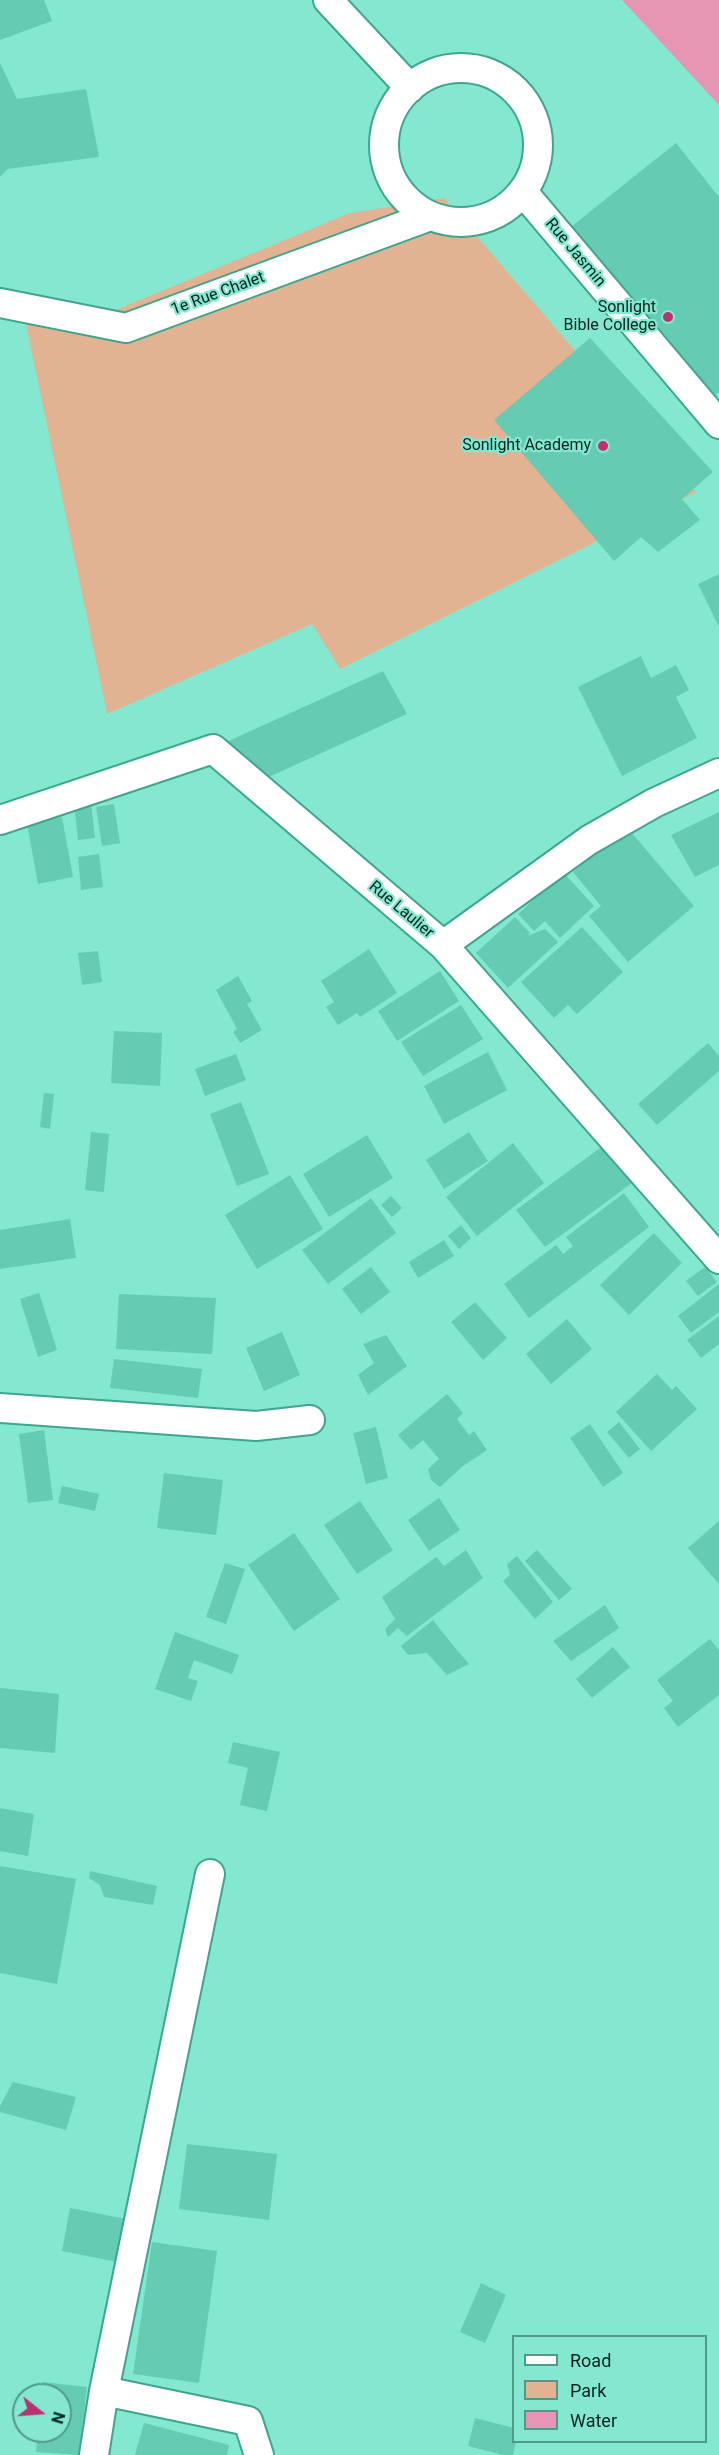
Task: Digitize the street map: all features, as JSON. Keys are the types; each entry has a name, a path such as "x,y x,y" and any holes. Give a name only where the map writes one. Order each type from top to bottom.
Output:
{"street":[{"path":"328,0 410,88"},
{"path":"456,68 480,70 503,80 522,97 534,120 538,145 535,169 523,192 504,210 480,220 455,223 430,216 409,202 393,182 385,157 386,132 394,108 410,88 431,74 456,68"},
{"name":"Rue Jasmin","path":"523,192 719,424"},
{"name":"1e Rue Chalet","path":"0,303 126,328 430,216"},
{"name":"Rue Laulier","path":"0,820 213,749 442,945 719,1259"},
{"path":"442,945 589,840 654,803 719,773"},
{"path":"0,1408 256,1426 310,1420"},
{"path":"94,2455 104,2391 210,1874"},
{"path":"104,2391 248,2421 259,2455"}],"green space":[{"path":"444,198 696,492 340,669 312,624 107,714 25,320 82,324 350,213"}],"water":[{"path":"622,0 719,0 719,105"}],"building":[{"path":"0,0 44,0 52,21 0,40"},
{"path":"0,63 17,99 86,89 99,157 8,169 0,177"},
{"name":"Sonlight Bible College","path":"676,143 719,197 719,392 698,409 552,242"},
{"name":"Sonlight Academy","path":"590,338 713,472 682,499 700,520 658,552 641,537 614,561 494,420"},
{"path":"719,574 719,627 698,584"},
{"path":"641,656 651,678 676,665 689,690 676,697 697,738 622,776 578,687"},
{"path":"383,671 407,714 260,781 222,744"},
{"path":"91,802 95,838 78,840 74,804"},
{"path":"114,804 120,843 102,846 96,807"},
{"path":"719,812 719,865 695,877 671,835"},
{"path":"62,817 73,877 38,884 27,823"},
{"path":"626,826 694,906 628,962 589,916 601,906 573,872"},
{"path":"99,854 103,887 81,890 78,857"},
{"path":"563,872 594,906 560,938 545,921 534,931 518,914"},
{"path":"515,917 530,933 527,936 545,929 558,942 508,988 476,953"},
{"path":"582,927 623,972 577,1014 568,1005 554,1018 521,982"},
{"path":"369,949 397,993 360,1017 357,1013 338,1025 326,1007 334,1002 321,981"},
{"path":"98,951 102,982 82,985 78,953"},
{"path":"440,971 459,1001 397,1041 378,1011"},
{"path":"238,976 252,1001 247,1004 262,1030 240,1043 233,1032 237,1029 216,990"},
{"path":"461,1005 483,1039 423,1076 401,1042"},
{"path":"114,1031 162,1033 160,1086 111,1083"},
{"path":"708,1043 719,1056 719,1071 657,1125 638,1104"},
{"path":"488,1052 507,1090 444,1124 424,1086"},
{"path":"236,1054 246,1080 205,1096 195,1069"},
{"path":"44,1093 54,1094 50,1129 40,1127"},
{"path":"241,1102 269,1174 237,1186 210,1114"},
{"path":"91,1132 109,1134 104,1192 85,1190"},
{"path":"469,1132 488,1161 444,1189 426,1160"},
{"path":"367,1135 393,1178 329,1217 303,1174"},
{"path":"608,1142 636,1180 545,1247 516,1210"},
{"path":"513,1143 544,1183 477,1236 446,1197"},
{"path":"290,1175 323,1229 257,1269 225,1215"},
{"path":"624,1193 649,1227 529,1318 504,1284 556,1245 563,1254 573,1246 566,1237"},
{"path":"391,1196 402,1208 392,1217 381,1205"},
{"path":"371,1198 396,1233 328,1284 302,1250"},
{"path":"70,1219 76,1258 0,1269 0,1230"},
{"path":"461,1225 471,1238 459,1249 448,1236"},
{"path":"654,1233 682,1263 629,1315 600,1285"},
{"path":"444,1240 454,1256 418,1278 409,1262"},
{"path":"371,1267 390,1292 361,1314 342,1289"},
{"path":"705,1267 717,1282 698,1296 686,1281"},
{"path":"719,1284 719,1312 691,1333 678,1316"},
{"path":"39,1293 57,1350 38,1357 20,1299"},
{"path":"119,1294 216,1298 212,1354 116,1349"},
{"path":"475,1302 507,1338 483,1360 451,1322"},
{"path":"719,1316 719,1344 701,1358 687,1340"},
{"path":"567,1319 592,1349 551,1384 526,1354"},
{"path":"282,1332 300,1375 264,1391 246,1348"},
{"path":"386,1335 407,1366 368,1395 358,1375 374,1363 363,1344"},
{"path":"114,1359 202,1369 198,1398 110,1388"},
{"path":"657,1374 672,1390 676,1386 697,1409 651,1451 616,1412"},
{"path":"447,1394 463,1413 457,1419 469,1435 474,1431 487,1450 463,1466 440,1487 431,1480 428,1469 439,1459 423,1440 411,1450 398,1435"},
{"path":"619,1422 640,1449 629,1458 607,1432"},
{"path":"590,1424 623,1473 603,1487 570,1438"},
{"path":"376,1427 388,1478 366,1484 353,1433"},
{"path":"44,1430 53,1500 28,1503 19,1434"},
{"path":"164,1473 223,1480 216,1535 157,1528"},
{"path":"62,1486 99,1494 95,1511 58,1503"},
{"path":"439,1498 460,1530 429,1551 408,1520"},
{"path":"360,1501 393,1550 357,1574 324,1525"},
{"path":"719,1521 719,1584 688,1548"},
{"path":"294,1533 340,1599 294,1631 248,1565"},
{"path":"466,1550 483,1578 407,1636 398,1628 388,1637 385,1629 395,1619 382,1597 436,1557 444,1566"},
{"path":"537,1550 572,1589 559,1600 525,1561"},
{"path":"517,1556 553,1602 535,1619 503,1581 510,1575 507,1564"},
{"path":"225,1563 245,1569 226,1624 206,1617"},
{"path":"605,1605 619,1628 571,1661 553,1641"},
{"path":"433,1620 469,1664 447,1675 427,1653 408,1655 401,1646"},
{"path":"175,1632 239,1655 232,1674 194,1660 188,1678 198,1681 191,1701 155,1689"},
{"path":"710,1639 719,1650 719,1695 678,1727 664,1708 673,1701 657,1680"},
{"path":"613,1647 630,1667 592,1698 576,1679"},
{"path":"0,1688 59,1694 55,1753 0,1748"},
{"path":"233,1742 280,1752 267,1811 240,1805 248,1768 228,1763"},
{"path":"0,1808 34,1814 28,1856 0,1851"},
{"path":"0,1866 76,1879 57,1984 0,1973"},
{"path":"90,1871 157,1886 153,1905 104,1897 100,1885 89,1878"},
{"path":"13,2082 76,2097 66,2130 0,2112 0,2106"},
{"path":"187,2144 277,2154 269,2220 179,2209"},
{"path":"70,2208 126,2219 117,2262 62,2251"},
{"path":"152,2242 217,2251 199,2383 133,2374"},
{"path":"481,2283 506,2295 485,2343 460,2332"},
{"path":"72,2385 87,2387 79,2455 36,2452 37,2443 72,2443"},
{"path":"475,2418 512,2427 512,2443 516,2443 513,2455 503,2455 468,2446"},
{"path":"144,2423 229,2445 227,2455 135,2455"}],"place":[{"name":"Sonlight Bible College","path":"668,317"},
{"name":"Sonlight Academy","path":"603,446"}]}
